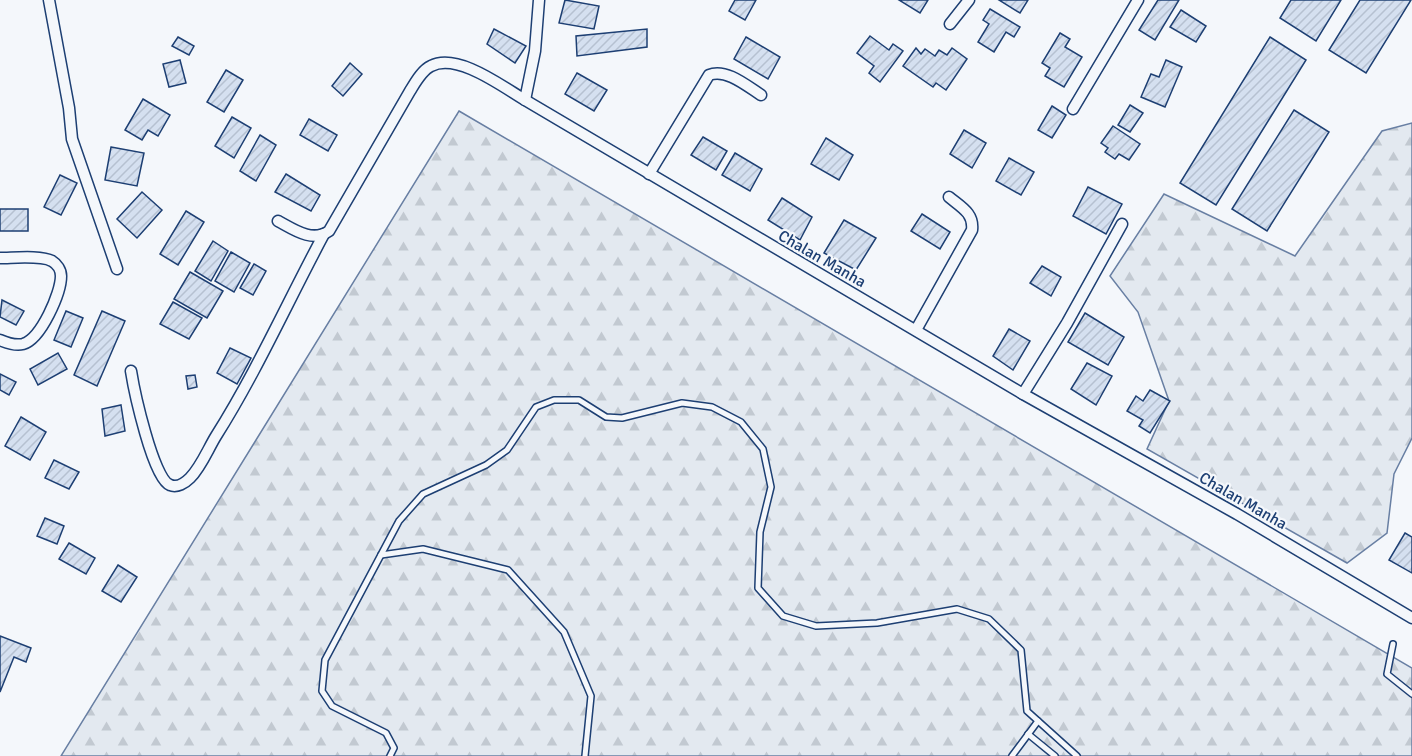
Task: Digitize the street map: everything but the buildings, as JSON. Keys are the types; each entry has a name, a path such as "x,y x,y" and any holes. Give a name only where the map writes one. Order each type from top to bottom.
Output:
{"street":[{"path":"49,0 69,108 72,139 117,269"},
{"path":"525,100 535,51 539,0"},
{"path":"950,24 969,0"},
{"path":"1073,109 1138,0"},
{"name":"Chalan Manha","path":"324,234 335,223 410,91 429,67 445,63 460,65 525,100 1023,394 1237,514 1412,618"},
{"path":"649,174 709,75 718,73 727,75 761,95"},
{"path":"916,330 972,230 973,221 970,215 949,198"},
{"path":"278,221 312,237 324,234"},
{"path":"1023,394 1067,323 1122,224"},
{"path":"131,371 134,392 156,466 164,482 171,486 178,486 192,476 235,405 324,234"},
{"path":"0,258 45,259 54,263 61,274 51,308 40,330 32,339 23,344 0,340"}],"lane":[{"path":"390,756 394,748 387,733 332,706 322,691 325,660 399,521 423,494 486,465 507,450 536,407 554,400 579,400 606,417 622,418 682,403 712,407 741,422 763,449 771,487 760,532 758,588 783,616 816,626 877,622 957,609 989,619 1021,650 1027,711 1077,756"},
{"path":"381,555 423,549 508,570 564,632 591,696 585,756"},
{"path":"1393,644 1387,674 1412,694"},
{"path":"1012,756 1038,721"},
{"path":"1028,734 1055,756"}],"green space":[{"path":"459,111 1412,668 1412,756 61,756"},
{"path":"1412,123 1412,438 1394,474 1387,533 1347,563 1147,449 1169,401 1138,312 1110,276 1164,194 1295,256 1382,131"}]}
